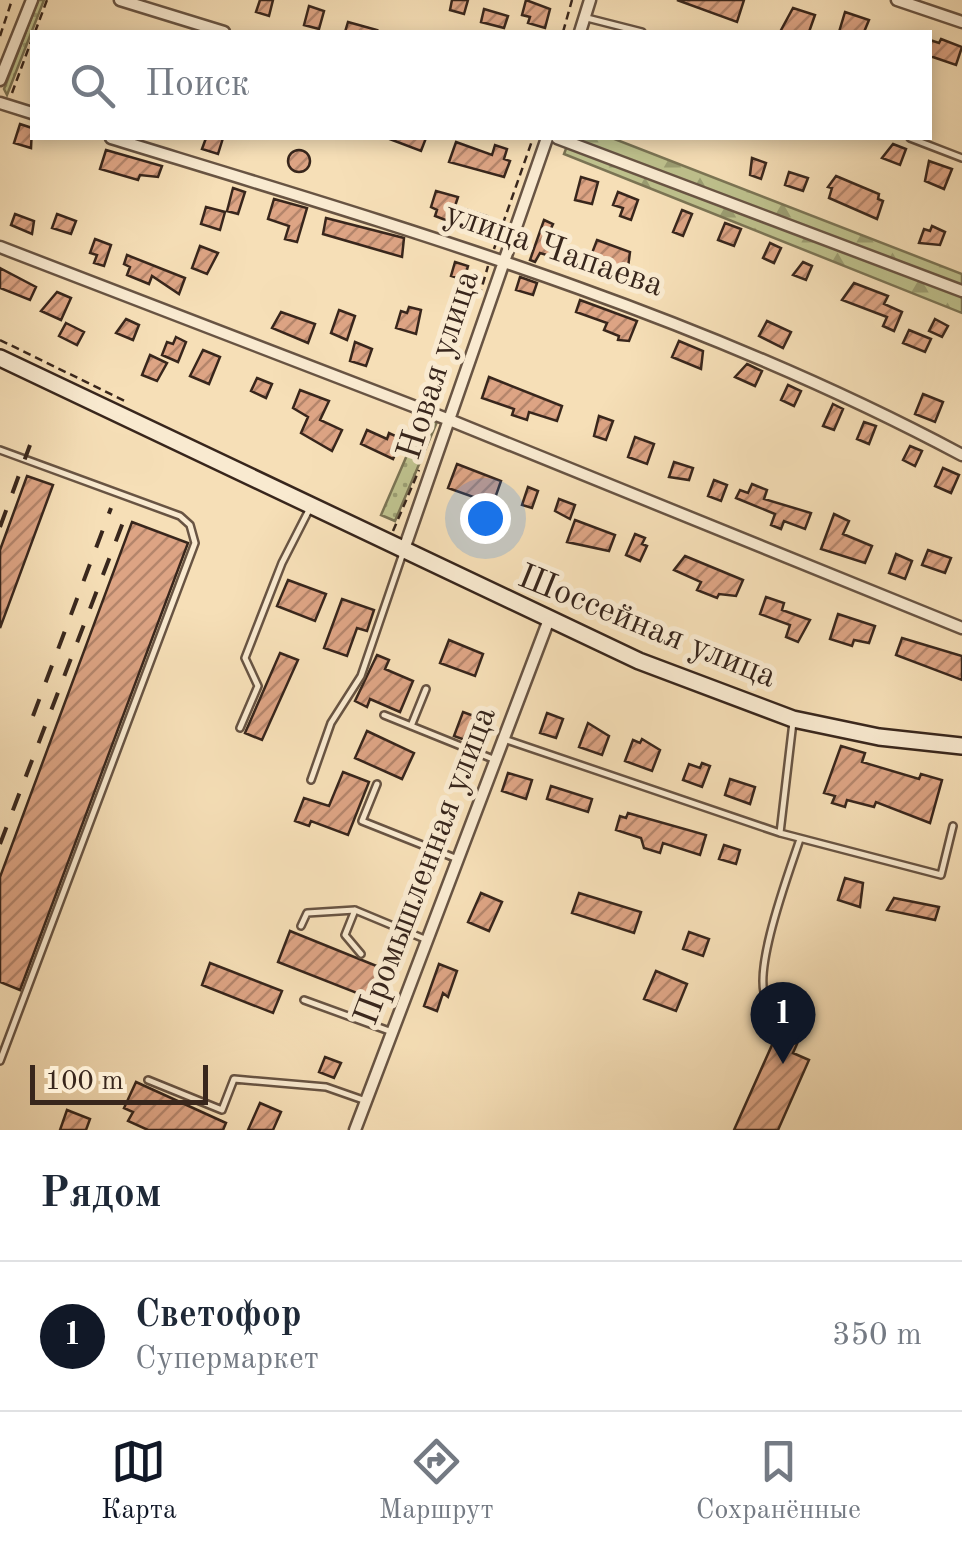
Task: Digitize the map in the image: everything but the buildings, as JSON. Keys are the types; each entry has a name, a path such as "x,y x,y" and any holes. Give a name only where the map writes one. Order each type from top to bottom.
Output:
{"main road":[{"name":"Шоссейная улица","path":"0,358 548,622 794,719 879,737 962,746"}],"street":[{"path":"0,80 32,0"},
{"path":"120,0 218,30"},
{"path":"581,30 590,0"},
{"path":"897,0 962,22"},
{"path":"4,104 30,112"},
{"name":"улица Чапаева","path":"118,140 504,258 668,319 902,423 962,455"},
{"name":"Новая улица","path":"403,552 452,421 546,140"},
{"path":"562,140 962,291"},
{"path":"0,246 452,421 962,628"},
{"name":"Промышленная улица","path":"355,1130 548,622"}],"lane":[{"path":"585,18 634,30"},
{"path":"915,140 962,158"},
{"path":"0,450 180,516 190,524 195,542 0,1061"},
{"path":"240,728 258,686 245,658 282,563 310,508"},
{"path":"311,780 331,724 361,676 403,552"},
{"path":"411,726 426,689"},
{"path":"384,714 496,760"},
{"path":"780,833 794,719"},
{"path":"504,738 780,833 941,875 953,826"},
{"path":"377,784 362,821 458,860"},
{"path":"787,1012 769,1002 764,989 772,931 800,839"},
{"path":"301,926 307,913 355,910 427,940"},
{"path":"355,910 345,935 362,954"},
{"path":"304,1000 392,1032"},
{"path":"148,1080 222,1110 234,1079 326,1087 366,1101"}],"path":[{"path":"0,36 12,0"},
{"path":"36,30 48,0"},
{"path":"564,30 572,0"},
{"path":"4,104 30,44"}],"green space":[{"path":"38,0 44,0 7,95 4,89"},
{"path":"569,140 617,140 962,274 962,313 564,154"},
{"path":"424,416 437,422 395,521 381,515"}],"railway":[{"path":"0,527 30,445"},
{"path":"33,716 111,508"},
{"path":"0,844 127,512"}],"place":[{"name":"Светофор","path":"783,1064"}]}
